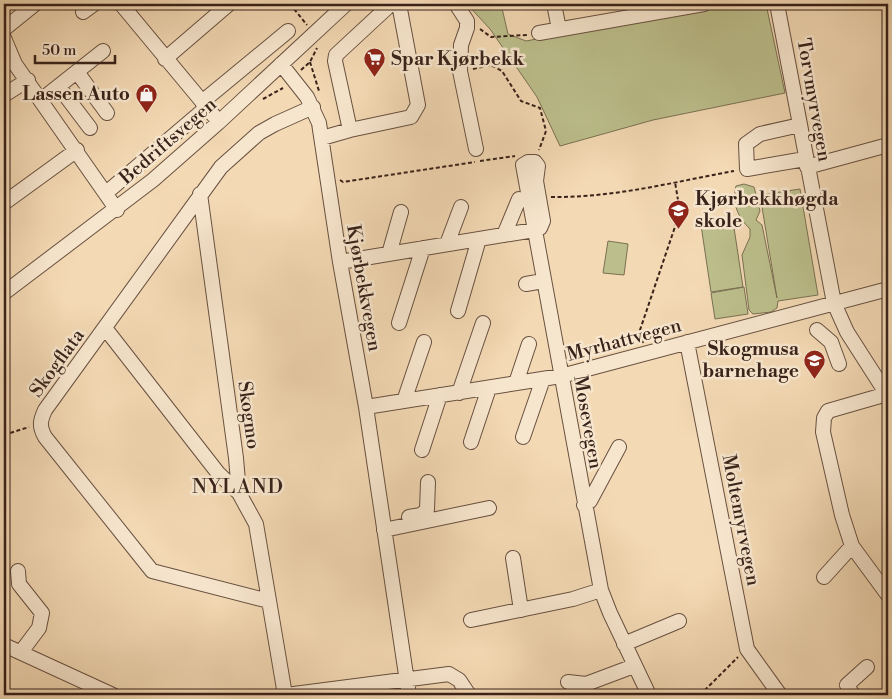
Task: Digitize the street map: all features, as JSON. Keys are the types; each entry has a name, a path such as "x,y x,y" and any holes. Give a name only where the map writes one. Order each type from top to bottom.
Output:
{"street":[{"path":"4,28 35,4"},
{"path":"121,4 165,59 220,122"},
{"path":"165,59 229,4"},
{"name":"Bedriftsvegen","path":"4,293 117,210 220,122 346,4"},
{"path":"350,130 335,61 336,55 391,4"},
{"path":"322,138 411,117 418,105 399,4"},
{"path":"456,4 467,21 467,28 461,45 460,71 476,149"},
{"path":"554,4 559,29"},
{"path":"539,33 651,8 704,4"},
{"name":"Torvmyrvegen","path":"777,4 834,303 847,332 888,395"},
{"path":"106,193 288,31"},
{"path":"4,38 15,64 77,150 117,210"},
{"path":"41,100 103,51"},
{"name":"Kjørbekkvegen","path":"281,64 313,107 322,138 340,262 366,407 409,695"},
{"path":"77,72 107,113"},
{"path":"4,95 28,80"},
{"path":"59,87 90,128"},
{"name":"Skogflata","path":"269,601 152,571 45,437 40,429 40,421 45,410 221,167 259,133 313,107"},
{"path":"800,125 753,137 746,144 747,169 806,163 888,145"},
{"path":"4,204 77,150"},
{"name":"Mosevegen","path":"529,164 539,171 536,181 543,221 540,228 534,230"},
{"name":"Mosevegen","path":"529,164 534,230 584,504 602,590 624,644 649,695"},
{"name":"Skogmo","path":"200,194 236,458 239,493 256,524 285,695 448,674 459,680 469,695"},
{"path":"504,235 519,199"},
{"path":"446,244 461,207"},
{"path":"389,254 401,212"},
{"path":"340,262 534,230"},
{"path":"458,311 479,239"},
{"path":"399,323 423,248"},
{"path":"526,284 543,281"},
{"name":"Myrhattvegen","path":"366,407 561,376 888,289"},
{"path":"459,392 483,323"},
{"path":"106,328 218,473 239,493"},
{"path":"817,330 830,342 840,364"},
{"path":"830,342 847,332"},
{"path":"404,401 424,342"},
{"name":"Moltemyrvegen","path":"687,342 747,649 780,695"},
{"path":"516,383 529,344"},
{"path":"524,437 543,379"},
{"path":"471,442 490,388"},
{"path":"888,395 828,411 824,418 823,432 842,515 852,546 888,595"},
{"path":"422,450 440,396"},
{"path":"584,504 590,501 620,447"},
{"path":"384,526 425,513 429,505 428,482"},
{"path":"384,526 489,508"},
{"path":"824,577 852,546"},
{"path":"513,558 521,610"},
{"path":"18,571 19,584 42,613 39,628 21,652"},
{"path":"471,620 573,599 602,590"},
{"path":"624,644 679,621"},
{"path":"4,645 113,695"},
{"path":"568,682 586,684 634,666"},
{"path":"853,695 847,685 867,668"}],"path":[{"path":"290,4 310,28"},
{"path":"467,21 491,37 504,38 539,33"},
{"path":"310,62 319,91"},
{"path":"338,179 343,182 517,155 529,164 546,131 540,108 521,101 502,71 491,65 460,71"},
{"path":"539,198 573,197 637,190 747,169"},
{"path":"645,353 640,330 680,212 675,182"},
{"path":"4,435 40,421"},
{"path":"700,695 747,649"}],"green space":[{"path":"467,4 501,4 508,34 526,41 725,4 766,4 785,93 653,120 560,146 537,97 490,29"},
{"path":"744,184 754,187 760,211 756,220 762,225 777,298 760,195 800,189 818,295 778,301 777,308 771,312 753,314 749,310 742,255 750,237 750,229 739,215 735,199 736,186"},
{"path":"733,221 743,287 711,292 701,225"},
{"path":"608,241 628,244 624,275 603,273"},
{"path":"744,287 748,314 715,319 711,293"}],"place":[{"name":"Spar Kjørbekk","path":"375,78"},
{"name":"Lassen Auto","path":"146,113"},
{"name":"Kjørbekkhøgda skole","path":"679,229"},
{"name":"Skogmusa barnehage","path":"815,379"}],"district":[{"name":"NYLAND","path":"238,487"}]}
